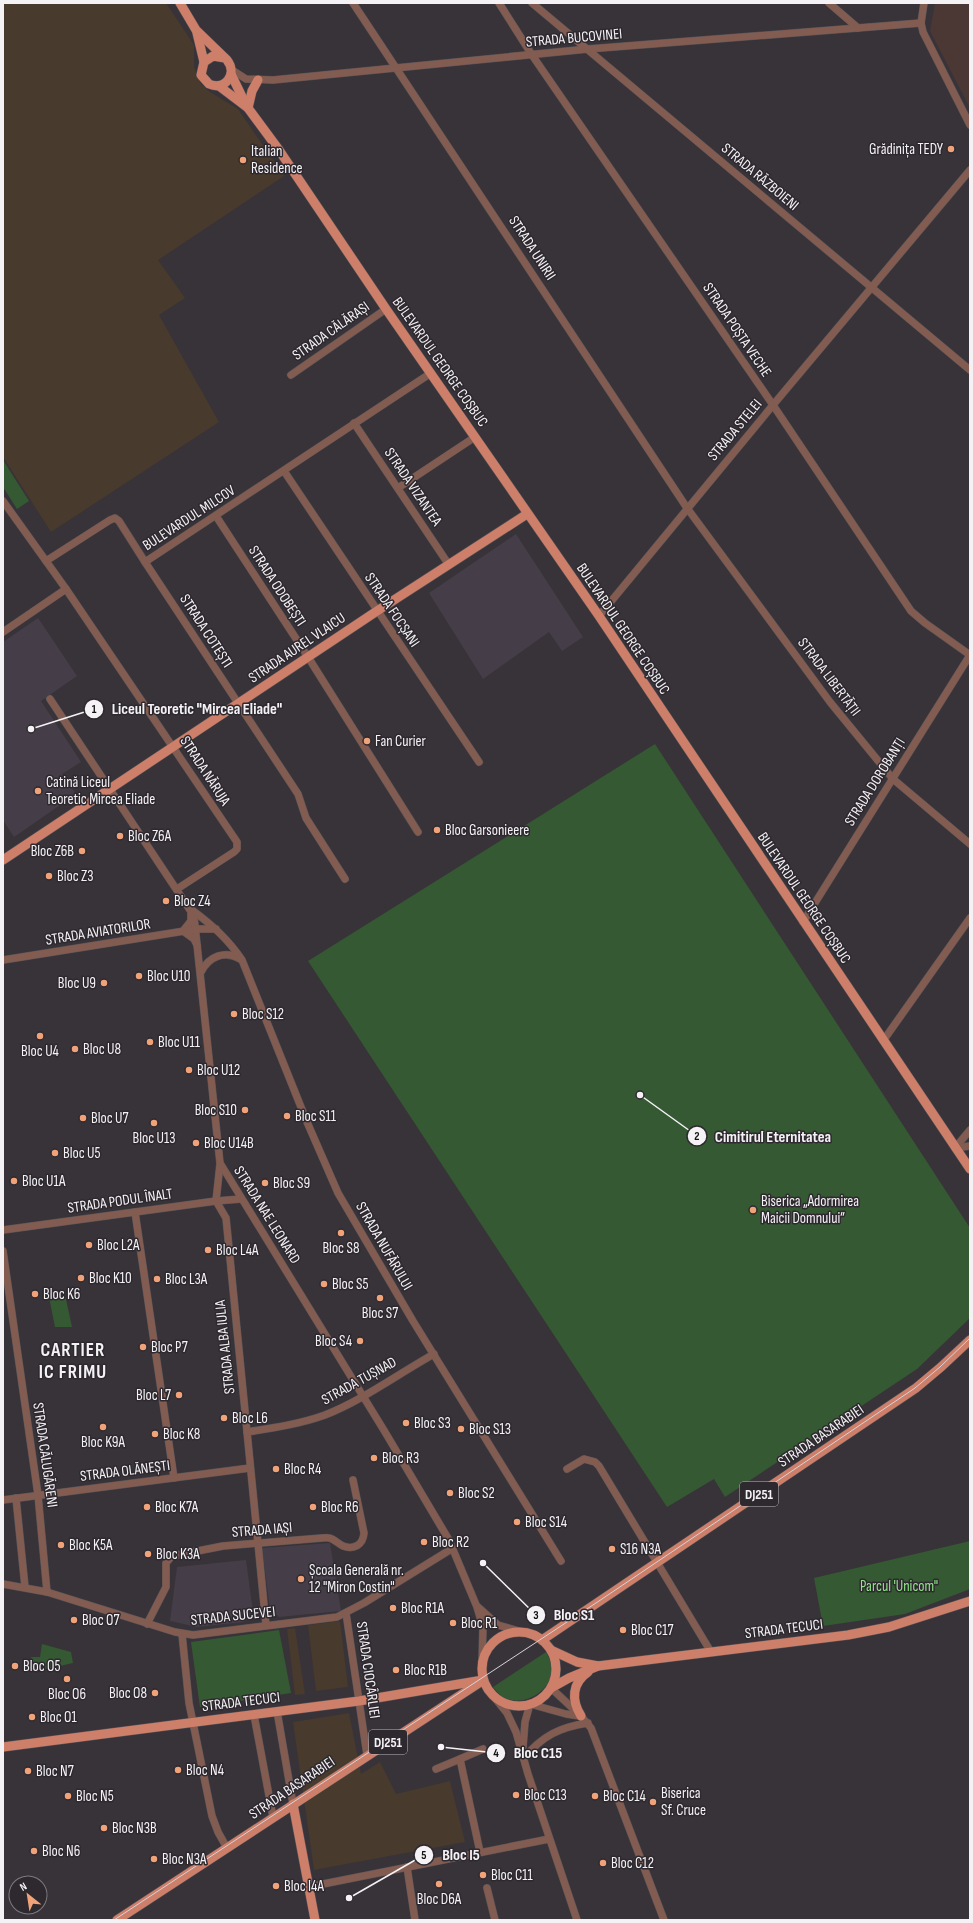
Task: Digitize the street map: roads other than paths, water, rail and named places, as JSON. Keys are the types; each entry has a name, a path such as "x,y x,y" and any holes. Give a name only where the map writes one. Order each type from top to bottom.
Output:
{"main road":[{"name":"BULEVARDUL GEORGE COȘBUC","path":"180,3 196,30 229,62 248,108 279,150 527,514 599,616 882,1041 970,1169"},
{"name":"BULEVARDUL GEORGE COȘBUC","path":"196,30 204,62 201,69 202,78 209,84 219,86 248,108"},
{"path":"204,62 213,56 225,58"},
{"path":"219,86 228,81 232,72"},
{"path":"248,108 252,91 258,80"},
{"name":"STRADA AUREL VLAICU","path":"3,860 377,611 527,514"},
{"name":"STRADA BASARABIEI","path":"542,1640 916,1388 970,1340"},
{"name":"STRADA TECUCI","path":"551,1688 569,1678 598,1666 848,1635 889,1627 970,1601"},
{"path":"522,1632 534,1635 542,1640 551,1650 556,1669 551,1688 545,1695 530,1704 511,1705 494,1697 483,1680 482,1664 485,1653 492,1644 500,1637 511,1633 522,1632"},
{"name":"STRADA TECUCI","path":"551,1650 577,1662 598,1666"},
{"path":"581,1716 574,1700 574,1691 577,1683 583,1676 598,1666"},
{"name":"STRADA BASARABIEI","path":"117,1920 483,1680"},
{"name":"STRADA TECUCI","path":"3,1747 359,1701 483,1680"},
{"path":"293,1804 315,1920"}],"street":[{"name":"STRADA UNIRII","path":"353,3 688,508"},
{"name":"STRADA POȘTA VECHE","path":"499,3 532,55 773,405 911,611 925,623 970,655"},
{"name":"STRADA RĂZBOIENI","path":"532,3 970,370"},
{"path":"829,3 858,28"},
{"path":"924,3 921,23 926,40 970,125"},
{"name":"STRADA BUCOVINEI","path":"232,72 246,79 258,80 588,49 921,23"},
{"name":"STRADA STELEI","path":"599,616 970,170"},
{"name":"STRADA CĂLĂRAȘI","path":"291,375 386,308"},
{"name":"BULEVARDUL MILCOV","path":"46,561 115,518 119,521 145,562 431,373"},
{"name":"STRADA VIZANTEA","path":"354,423 449,565"},
{"path":"398,488 475,437"},
{"name":"STRADA FOCȘANI","path":"284,471 479,762"},
{"path":"3,501 66,589 3,632"},
{"name":"STRADA LIBERTĂȚII","path":"688,508 830,702 893,778 970,844"},
{"name":"STRADA ODOBEȘTI","path":"216,516 308,657 418,832"},
{"name":"STRADA COTEȘTI","path":"145,562 298,794 306,818 345,879"},
{"name":"STRADA NĂRUJA","path":"66,589 174,747 237,846 234,852 177,889"},
{"name":"STRADA DOROBANȚI","path":"803,922 970,655"},
{"name":"STRADA NAE LEONARD","path":"50,699 191,910 197,929 220,1163 424,1496 453,1548 477,1607 483,1627 482,1664"},
{"path":"191,910 191,921 183,931 194,939 198,947"},
{"name":"STRADA NUFĂRULUI","path":"191,910 216,929 232,946 242,960 307,1122 338,1193 434,1354 561,1561"},
{"path":"882,1041 970,918"},
{"path":"197,929 216,929"},
{"name":"STRADA AVIATORILOR","path":"3,960 197,929"},
{"path":"201,972 208,962 218,956 230,955 242,960"},
{"path":"955,1148 970,1130"},
{"path":"955,1148 970,1146"},
{"path":"216,1200 220,1163"},
{"name":"STRADA PODUL ÎNALT","path":"3,1230 216,1200 241,1199"},
{"name":"STRADA ALBA IULIA","path":"216,1200 226,1218 266,1625"},
{"path":"135,1212 174,1478"},
{"name":"STRADA CĂLUGĂRENI","path":"3,1251 38,1495 47,1592"},
{"name":"STRADA TUȘNAD","path":"247,1432 277,1428 324,1416 363,1396 434,1354"},
{"path":"567,1469 584,1459 595,1462 658,1562 711,1652"},
{"name":"STRADA OLĂNEȘTI","path":"3,1500 250,1468"},
{"name":"STRADA IAȘI","path":"147,1624 163,1596 166,1587 166,1563 172,1556 223,1546 331,1538 342,1546 358,1546 364,1539 364,1534 353,1480"},
{"path":"16,1498 25,1587"},
{"name":"STRADA SUCEVEI","path":"3,1584 47,1592 147,1624 182,1634 193,1635 337,1617 453,1548"},
{"name":"STRADA NAE LEONARD","path":"477,1607 498,1625 522,1632"},
{"name":"STRADA CIOCÂRLIEI","path":"346,1613 367,1755"},
{"path":"182,1634 193,1722 212,1816 218,1832 227,1848"},
{"path":"551,1688 588,1723 623,1808 664,1920"},
{"path":"494,1697 510,1719 523,1754 549,1839 577,1920"},
{"path":"523,1754 525,1722 530,1704 566,1714 581,1716"},
{"path":"277,1711 293,1804"},
{"path":"254,1715 273,1817"},
{"path":"523,1754 545,1737 558,1730 588,1723"},
{"path":"436,1769 483,1749"},
{"path":"460,1759 480,1852"},
{"path":"308,1886 549,1839"},
{"path":"407,1867 415,1920"},
{"path":"488,1888 495,1920"}],"tram line":[{"path":"114,1920 602,1599 915,1388 940,1367 970,1338"}],"place":[{"name":"Grădinița TEDY","path":"951,149"},
{"name":"Italian Residence","path":"243,160"},
{"name":"Liceul Teoretic \"Mircea Eliade\"","path":"31,729"},
{"name":"Fan Curier","path":"367,741"},
{"name":"Catină Liceul Teoretic Mircea Eliade","path":"38,791"},
{"name":"Bloc Garsonieere","path":"437,830"},
{"name":"Bloc Z6A","path":"120,836"},
{"name":"Bloc Z6B","path":"82,851"},
{"name":"Bloc Z3","path":"49,876"},
{"name":"Bloc Z4","path":"166,901"},
{"name":"Bloc U10","path":"139,976"},
{"name":"Bloc U9","path":"104,983"},
{"name":"Bloc S12","path":"234,1014"},
{"name":"Bloc U4","path":"40,1036"},
{"name":"Bloc U11","path":"150,1042"},
{"name":"Bloc U8","path":"75,1049"},
{"name":"Bloc U12","path":"189,1070"},
{"name":"Cimitirul Eternitatea","path":"640,1095"},
{"name":"Bloc S10","path":"245,1110"},
{"name":"Bloc S11","path":"287,1116"},
{"name":"Bloc U7","path":"83,1118"},
{"name":"Bloc U13","path":"154,1123"},
{"name":"Bloc U14B","path":"196,1143"},
{"name":"Bloc U5","path":"55,1153"},
{"name":"Bloc U1A","path":"14,1181"},
{"name":"Bloc S9","path":"265,1183"},
{"name":"Biserica „Adormirea Maicii Domnului”","path":"753,1210"},
{"name":"Bloc S8","path":"341,1233"},
{"name":"Bloc L2A","path":"89,1245"},
{"name":"Bloc L4A","path":"208,1250"},
{"name":"Bloc K10","path":"81,1278"},
{"name":"Bloc L3A","path":"157,1279"},
{"name":"Bloc S5","path":"324,1284"},
{"name":"Bloc K6","path":"35,1294"},
{"name":"Bloc S7","path":"380,1298"},
{"name":"Bloc S4","path":"360,1341"},
{"name":"Bloc P7","path":"143,1347"},
{"name":"Bloc L7","path":"179,1395"},
{"name":"Bloc L6","path":"224,1418"},
{"name":"Bloc S3","path":"406,1423"},
{"name":"Bloc K9A","path":"103,1427"},
{"name":"Bloc S13","path":"461,1429"},
{"name":"Bloc K8","path":"155,1434"},
{"name":"Bloc R3","path":"374,1458"},
{"name":"Bloc R4","path":"276,1469"},
{"name":"Bloc S2","path":"450,1493"},
{"name":"Bloc K7A","path":"147,1507"},
{"name":"Bloc R6","path":"313,1507"},
{"name":"Bloc S14","path":"517,1522"},
{"name":"Bloc R2","path":"424,1542"},
{"name":"Bloc K5A","path":"61,1545"},
{"name":"S16 N3A","path":"612,1549"},
{"name":"Bloc K3A","path":"148,1554"},
{"name":"Bloc S1","path":"483,1563"},
{"name":"Școala Generală nr. 12 \"Miron Costin\"","path":"301,1579"},
{"name":"Bloc R1A","path":"393,1608"},
{"name":"Bloc O7","path":"74,1620"},
{"name":"Bloc R1","path":"453,1623"},
{"name":"Bloc C17","path":"623,1630"},
{"name":"Bloc O5","path":"15,1666"},
{"name":"Bloc R1B","path":"396,1670"},
{"name":"Bloc O6","path":"67,1679"},
{"name":"Bloc O8","path":"155,1693"},
{"name":"Bloc O1","path":"32,1717"},
{"name":"Bloc C15","path":"441,1747"},
{"name":"Bloc N4","path":"178,1770"},
{"name":"Bloc N7","path":"28,1771"},
{"name":"Bloc C13","path":"516,1795"},
{"name":"Bloc N5","path":"68,1796"},
{"name":"Bloc C14","path":"595,1796"},
{"name":"Biserica Sf. Cruce","path":"653,1802"},
{"name":"Bloc N3B","path":"104,1828"},
{"name":"Bloc N6","path":"34,1851"},
{"name":"Bloc N3A","path":"154,1859"},
{"name":"Bloc C12","path":"603,1863"},
{"name":"Bloc C11","path":"483,1875"},
{"name":"Bloc D6A","path":"439,1884"},
{"name":"Bloc I4A","path":"276,1886"},
{"name":"Bloc I5","path":"349,1898"}],"district":[{"name":"CARTIER IC FRIMU","path":"73,1361"}],"park label":[{"name":"Parcul 'Unicom\"","path":"899,1586"}]}
